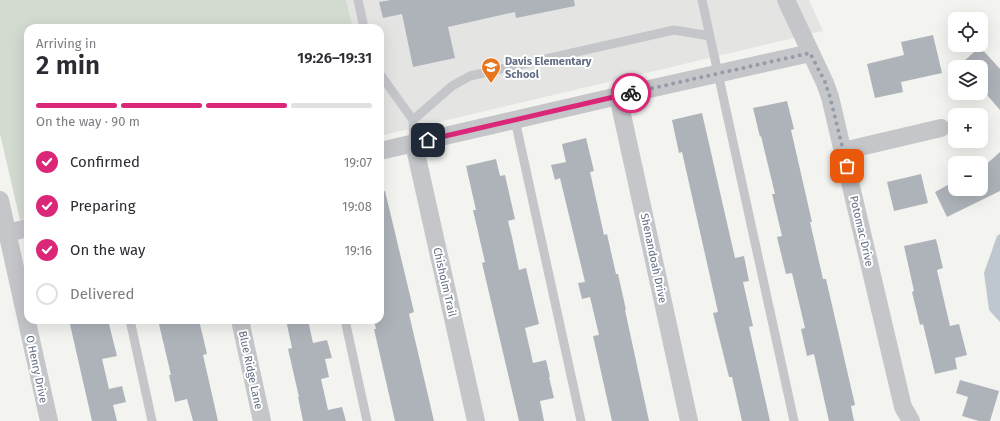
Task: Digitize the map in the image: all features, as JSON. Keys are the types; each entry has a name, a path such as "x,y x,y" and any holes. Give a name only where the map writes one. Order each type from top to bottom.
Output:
{"street":[{"name":"Potomac Drive","path":"786,0 825,82 830,97 903,408 911,421"},
{"path":"384,150 810,53"},
{"name":"Shenandoah Drive","path":"618,96 689,421"},
{"path":"843,151 941,128"},
{"name":"Chisholm Trail","path":"414,144 476,421"},
{"name":"O Henry Drive","path":"0,200 24,309"},
{"path":"7,233 24,229"},
{"name":"O Henry Drive","path":"27,324 49,421"},
{"name":"Blue Ridge Lane","path":"241,324 262,421"}],"lane":[{"path":"358,0 363,24"},
{"path":"702,0 794,421"},
{"path":"413,120 452,86 470,76 674,30 710,36"},
{"path":"384,80 413,120 414,144"},
{"path":"516,120 581,421"},
{"path":"131,324 152,421"},
{"path":"346,324 367,421"}],"shaded area":[{"path":"0,0 346,0 352,24 24,24 24,220 20,220 0,134"},
{"name":"Davis Elementary School","path":"346,0 809,0 823,31 384,135 384,24 352,24"},
{"path":"1000,234 1000,322 989,310 984,273 997,236"}],"building":[{"path":"391,0 574,0 575,6 516,18 515,12 448,27 455,58 413,67 402,14 383,18 379,2"},
{"path":"933,35 942,73 901,82 903,92 875,98 867,64 904,55 901,42"},
{"path":"974,52 985,52 1000,69 1000,110 988,96 988,60 965,60"},
{"path":"787,101 794,129 791,130 812,222 810,222 823,279 826,279 855,405 851,406 854,421 829,421 814,354 807,356 801,329 805,328 792,273 786,274 777,237 782,236 772,194 775,194 753,108"},
{"path":"702,113 735,258 744,256 749,281 743,282 753,326 749,327 770,421 742,421 732,377 729,377 713,313 718,312 682,152 679,153 672,120"},
{"path":"586,138 594,171 590,172 604,235 607,234 616,274 618,274 649,421 612,421 593,336 599,335 590,297 582,299 578,283 585,282 560,178 555,180 551,165 566,162 562,144"},
{"path":"1000,152 1000,191 947,217 935,192 948,185 948,196 988,196 988,163"},
{"path":"496,159 500,176 505,175 515,219 508,221 519,270 526,268 539,324 525,328 533,363 546,360 554,398 540,401 544,421 519,421 482,263 485,262 473,210 476,210 466,166"},
{"path":"921,174 928,203 894,211 887,182"},
{"path":"384,191 414,312 409,314 434,421 395,421 374,329 376,329 375,324 384,324"},
{"path":"936,239 943,268 937,270 950,326 959,324 967,355 955,358 957,369 935,374 923,324 920,325 912,292 914,291 904,246"},
{"path":"70,324 109,324 117,356 102,359 109,389 122,386 126,402 113,405 117,421 92,421"},
{"path":"159,324 200,324 207,354 203,355 218,421 193,421 187,399 175,402 169,375 171,375"},
{"path":"287,324 309,324 313,343 327,340 332,358 325,359 329,377 321,379 328,410 342,407 346,421 303,421 288,349 292,348"},
{"path":"960,380 999,391 990,421 979,421 962,416 968,397 956,393"}],"way so far":[{"path":"631,93 810,53 825,82 830,97 847,166"}],"place":[{"name":"Davis Elementary School","path":"491,84"}],"route":[{"path":"428,140 631,93"}]}
